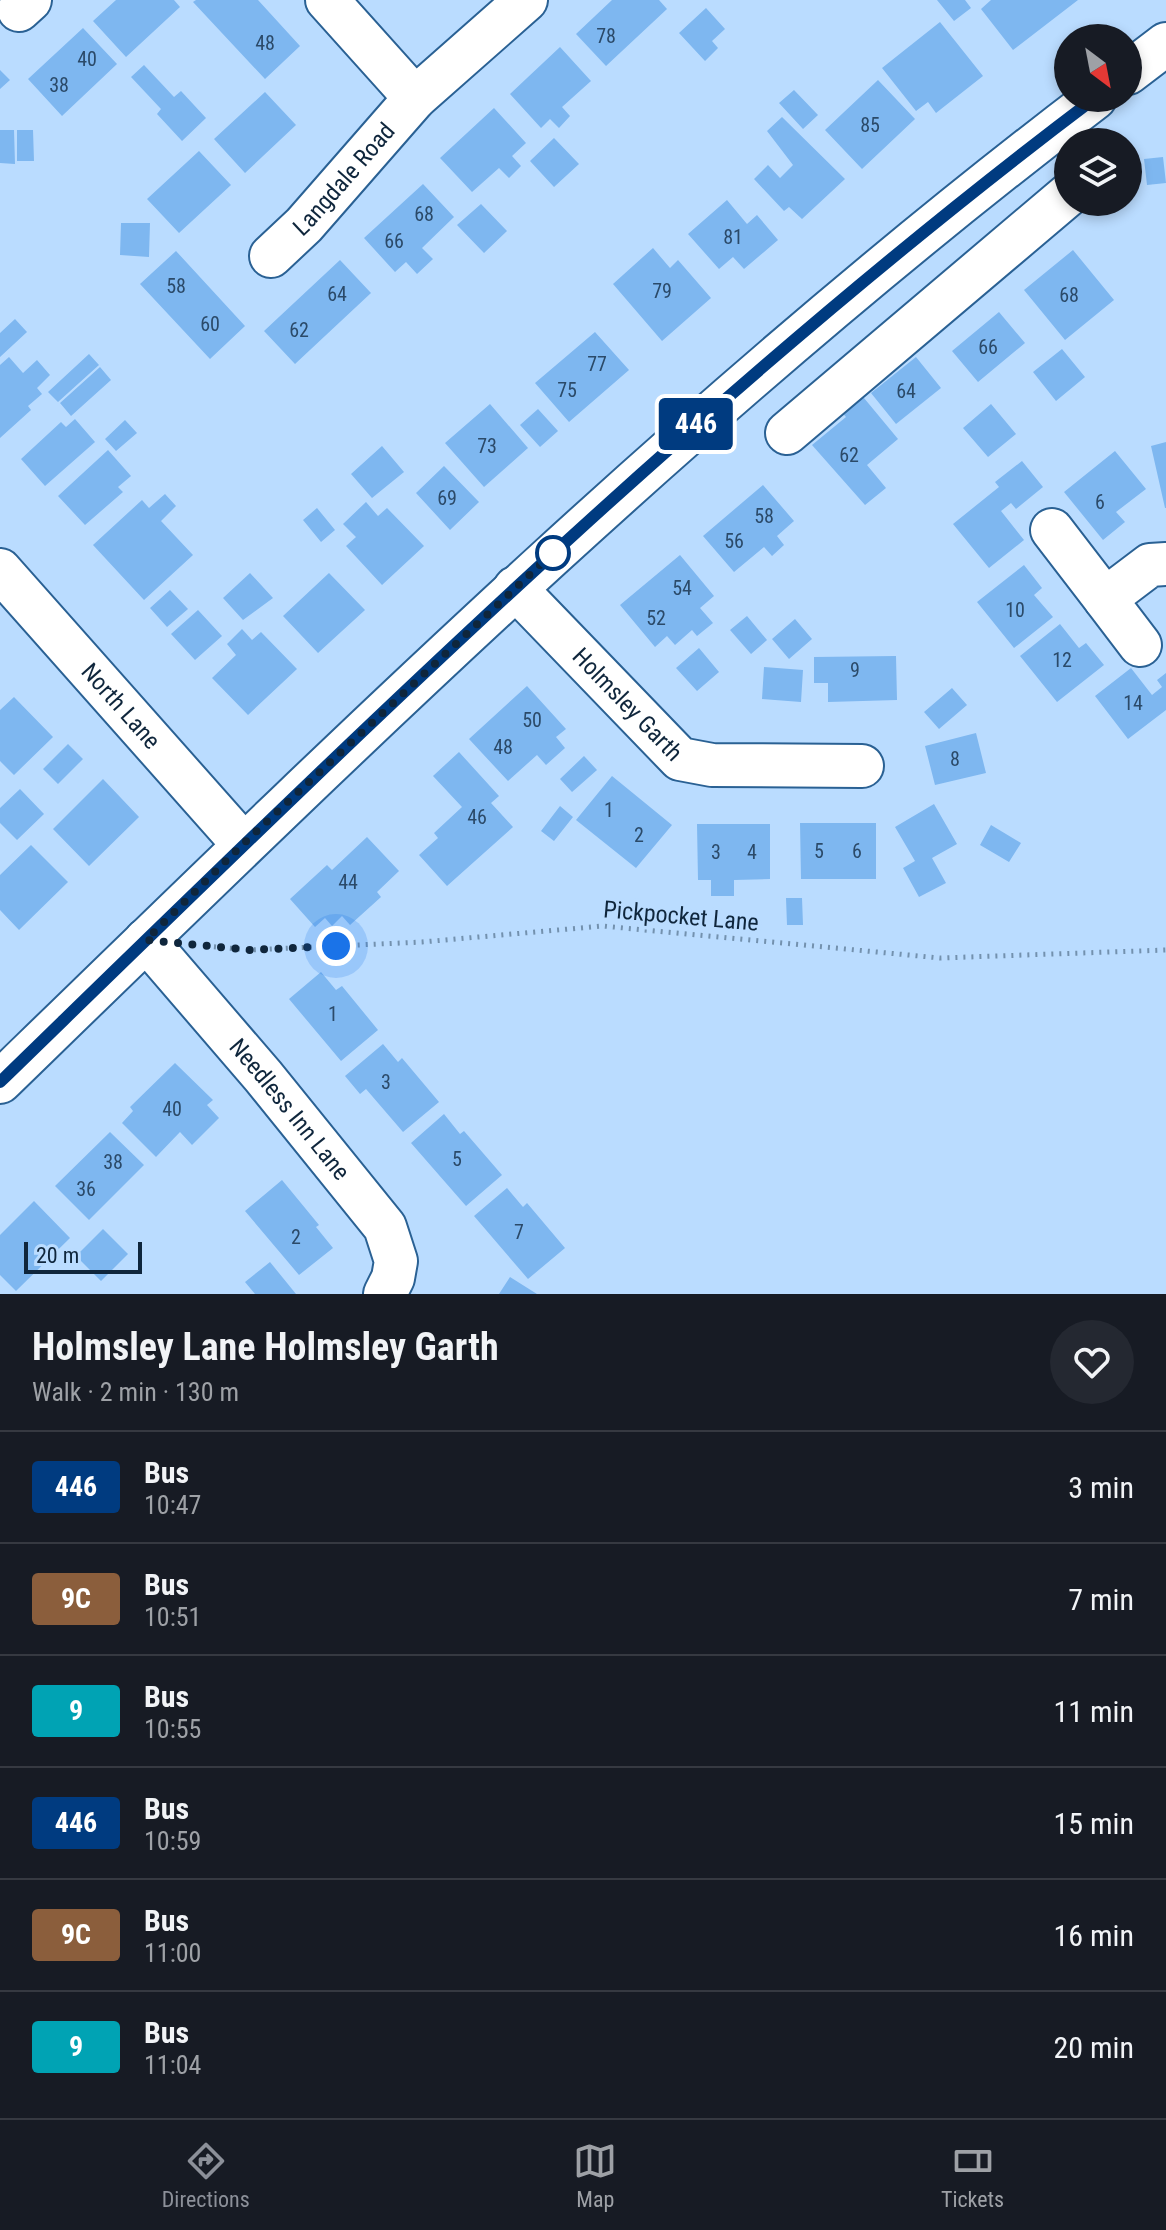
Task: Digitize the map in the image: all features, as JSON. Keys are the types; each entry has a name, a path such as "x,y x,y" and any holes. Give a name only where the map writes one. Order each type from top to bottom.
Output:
{"street":[{"path":"327,0 415,98"},
{"name":"Langdale Road","path":"271,256 304,225 415,98 526,0"},
{"path":"1142,62 1166,44"},
{"path":"0,1082 243,844 515,588 755,372 892,258 1077,112"},
{"path":"787,433 1054,207"},
{"path":"892,258 937,308"},
{"path":"1052,530 1140,645"},
{"path":"1105,599 1150,565 1166,564"},
{"name":"North Lane","path":"0,570 243,844"},
{"name":"Holmsley Garth","path":"515,588 680,759 712,765 862,766"},
{"name":"Needless Inn Lane","path":"146,940 263,1076 385,1227 396,1261 393,1278 385,1294"}],"path":[{"name":"Pickpocket Lane","path":"146,940 250,950 422,942 603,926 940,958 1166,950"}],"building":[{"path":"116,0 174,0 180,7 126,57 93,21"},
{"path":"258,0 300,46 265,79 193,2"},
{"path":"612,0 659,0 667,9 606,66 576,34"},
{"path":"937,0 965,0 971,8 954,21"},
{"path":"991,0 1078,0 1013,50 981,9"},
{"path":"706,8 725,29 712,41 718,48 705,61 679,33"},
{"path":"940,22 983,76 936,113 928,102 916,111 882,68"},
{"path":"83,28 117,64 62,116 28,79"},
{"path":"560,47 591,81 562,107 570,116 559,128 550,119 541,128 510,94"},
{"path":"144,65 174,97 181,91 206,118 182,141 157,114 161,109 131,77"},
{"path":"0,70 10,80 0,89"},
{"path":"878,80 915,119 862,169 825,130"},
{"path":"794,90 818,115 803,129 779,103"},
{"path":"265,92 296,125 245,173 214,139"},
{"path":"494,108 526,143 512,156 521,166 509,178 499,168 472,192 440,158"},
{"path":"782,117 845,179 802,219 789,207 784,211 754,179 768,165 780,178 793,165 767,131"},
{"path":"0,130 14,130 15,164 0,163"},
{"path":"17,130 33,130 34,161 17,161"},
{"path":"554,138 579,164 554,187 530,161"},
{"path":"199,151 231,185 179,233 147,199"},
{"path":"1163,157 1166,183 1147,185 1144,159"},
{"path":"423,184 454,217 422,248 433,259 417,274 406,262 395,272 364,238"},
{"path":"727,200 747,224 757,215 778,240 744,269 733,257 719,269 688,234"},
{"path":"481,204 507,231 484,253 457,225"},
{"path":"121,223 150,223 149,257 120,255"},
{"path":"653,248 670,268 678,260 711,298 662,341 613,284"},
{"path":"1073,250 1114,300 1065,340 1024,290"},
{"path":"176,251 245,326 210,359 140,284"},
{"path":"340,260 371,293 295,364 264,331"},
{"path":"999,312 1025,343 978,382 952,351"},
{"path":"15,319 27,332 0,357 0,333"},
{"path":"595,332 629,370 569,422 535,383"},
{"path":"1062,349 1085,377 1056,401 1033,372"},
{"path":"89,354 99,365 58,402 48,392"},
{"path":"9,357 23,373 37,360 50,375 37,388 42,394 28,406 31,410 0,438 0,365"},
{"path":"916,357 941,388 896,424 871,393"},
{"path":"100,367 111,380 71,416 60,403"},
{"path":"859,392 898,439 867,465 886,488 865,505 812,445 846,417 839,409"},
{"path":"490,404 528,448 484,487 445,443"},
{"path":"991,404 1016,434 988,457 963,428"},
{"path":"538,409 558,431 540,447 520,425"},
{"path":"75,419 95,442 45,486 21,459 61,422 66,427"},
{"path":"125,420 137,433 116,451 105,439"},
{"path":"1166,442 1166,508 1165,508 1151,446"},
{"path":"382,446 404,472 372,498 351,474"},
{"path":"108,450 131,476 118,487 123,492 85,525 58,496"},
{"path":"1115,451 1146,489 1116,512 1125,522 1103,540 1064,492"},
{"path":"1022,461 1043,487 1016,509 1011,503 1001,511 1024,540 989,568 953,524 999,487 995,482"},
{"path":"444,466 479,502 450,530 416,493"},
{"path":"763,485 794,521 777,536 784,545 772,556 764,547 734,572 703,536"},
{"path":"165,494 176,506 161,521 193,555 144,600 93,545 142,500 149,508"},
{"path":"366,502 378,516 387,508 424,546 382,585 346,546 356,537 343,524"},
{"path":"317,508 335,530 321,542 303,520"},
{"path":"680,555 714,596 700,608 713,623 697,636 692,630 675,645 667,636 655,647 620,605"},
{"path":"1024,565 1042,588 1034,595 1053,617 1014,648 977,602"},
{"path":"250,573 273,598 243,620 223,598"},
{"path":"329,573 365,610 318,653 283,616"},
{"path":"170,590 188,609 167,627 150,608"},
{"path":"198,610 222,636 195,660 171,634"},
{"path":"747,616 767,640 751,654 730,630"},
{"path":"795,619 812,639 789,659 772,639"},
{"path":"1060,624 1079,648 1086,643 1104,665 1057,702 1020,656"},
{"path":"242,629 252,640 261,632 297,669 248,715 212,678 236,655 227,644"},
{"path":"699,648 719,672 697,691 676,668"},
{"path":"896,656 897,700 828,702 828,683 814,683 814,657"},
{"path":"764,667 803,670 801,702 762,699"},
{"path":"1131,668 1152,695 1162,687 1157,680 1166,673 1166,710 1128,739 1095,696"},
{"path":"527,686 566,729 556,737 565,748 546,765 537,755 508,781 469,739"},
{"path":"952,688 967,705 939,729 924,712"},
{"path":"14,697 53,737 14,775 0,761 0,710"},
{"path":"976,733 986,773 935,785 925,746"},
{"path":"68,744 83,759 58,784 43,769"},
{"path":"459,752 499,796 491,803 513,827 447,886 419,855 438,838 434,833 462,807 433,776"},
{"path":"584,756 597,770 572,792 560,779"},
{"path":"612,776 672,825 636,868 576,820"},
{"path":"103,779 139,817 89,866 53,829"},
{"path":"20,789 44,814 17,840 0,823 0,808"},
{"path":"934,804 957,844 932,858 946,883 919,897 903,868 915,861 895,827"},
{"path":"560,806 573,817 554,841 541,831"},
{"path":"800,823 876,823 876,879 801,879"},
{"path":"697,824 770,824 770,879 734,880 734,896 711,896 711,880 698,880"},
{"path":"991,825 1021,843 1009,862 980,845"},
{"path":"367,837 399,871 377,892 381,897 350,925 342,916 332,926 325,918 315,927 290,899 327,865 332,870"},
{"path":"31,845 68,882 19,930 0,910 0,875"},
{"path":"786,898 802,898 803,925 787,925"},
{"path":"321,972 336,990 342,986 378,1030 341,1061 289,999"},
{"path":"383,1044 398,1062 402,1058 439,1102 403,1132 366,1089 360,1094 345,1076"},
{"path":"175,1063 213,1100 207,1105 219,1118 192,1145 180,1132 156,1157 122,1123 133,1111 130,1107"},
{"path":"444,1114 460,1134 464,1131 502,1175 466,1206 411,1143"},
{"path":"110,1132 144,1165 89,1220 55,1186"},
{"path":"282,1180 319,1225 316,1227 333,1248 299,1275 245,1211"},
{"path":"507,1188 523,1207 527,1203 565,1248 528,1279 474,1216"},
{"path":"34,1201 70,1238 16,1291 0,1275 0,1235"},
{"path":"103,1229 128,1254 101,1281 76,1256"},
{"path":"270,1262 296,1294 255,1294 245,1282"},
{"path":"510,1277 537,1294 499,1294"}],"bus line":[{"name":"446","path":"0,1082 243,844 619,492 755,372 892,258 1076,112"}],"route":[{"path":"336,946 250,950 146,940 243,844 556,550 553,553"}]}
